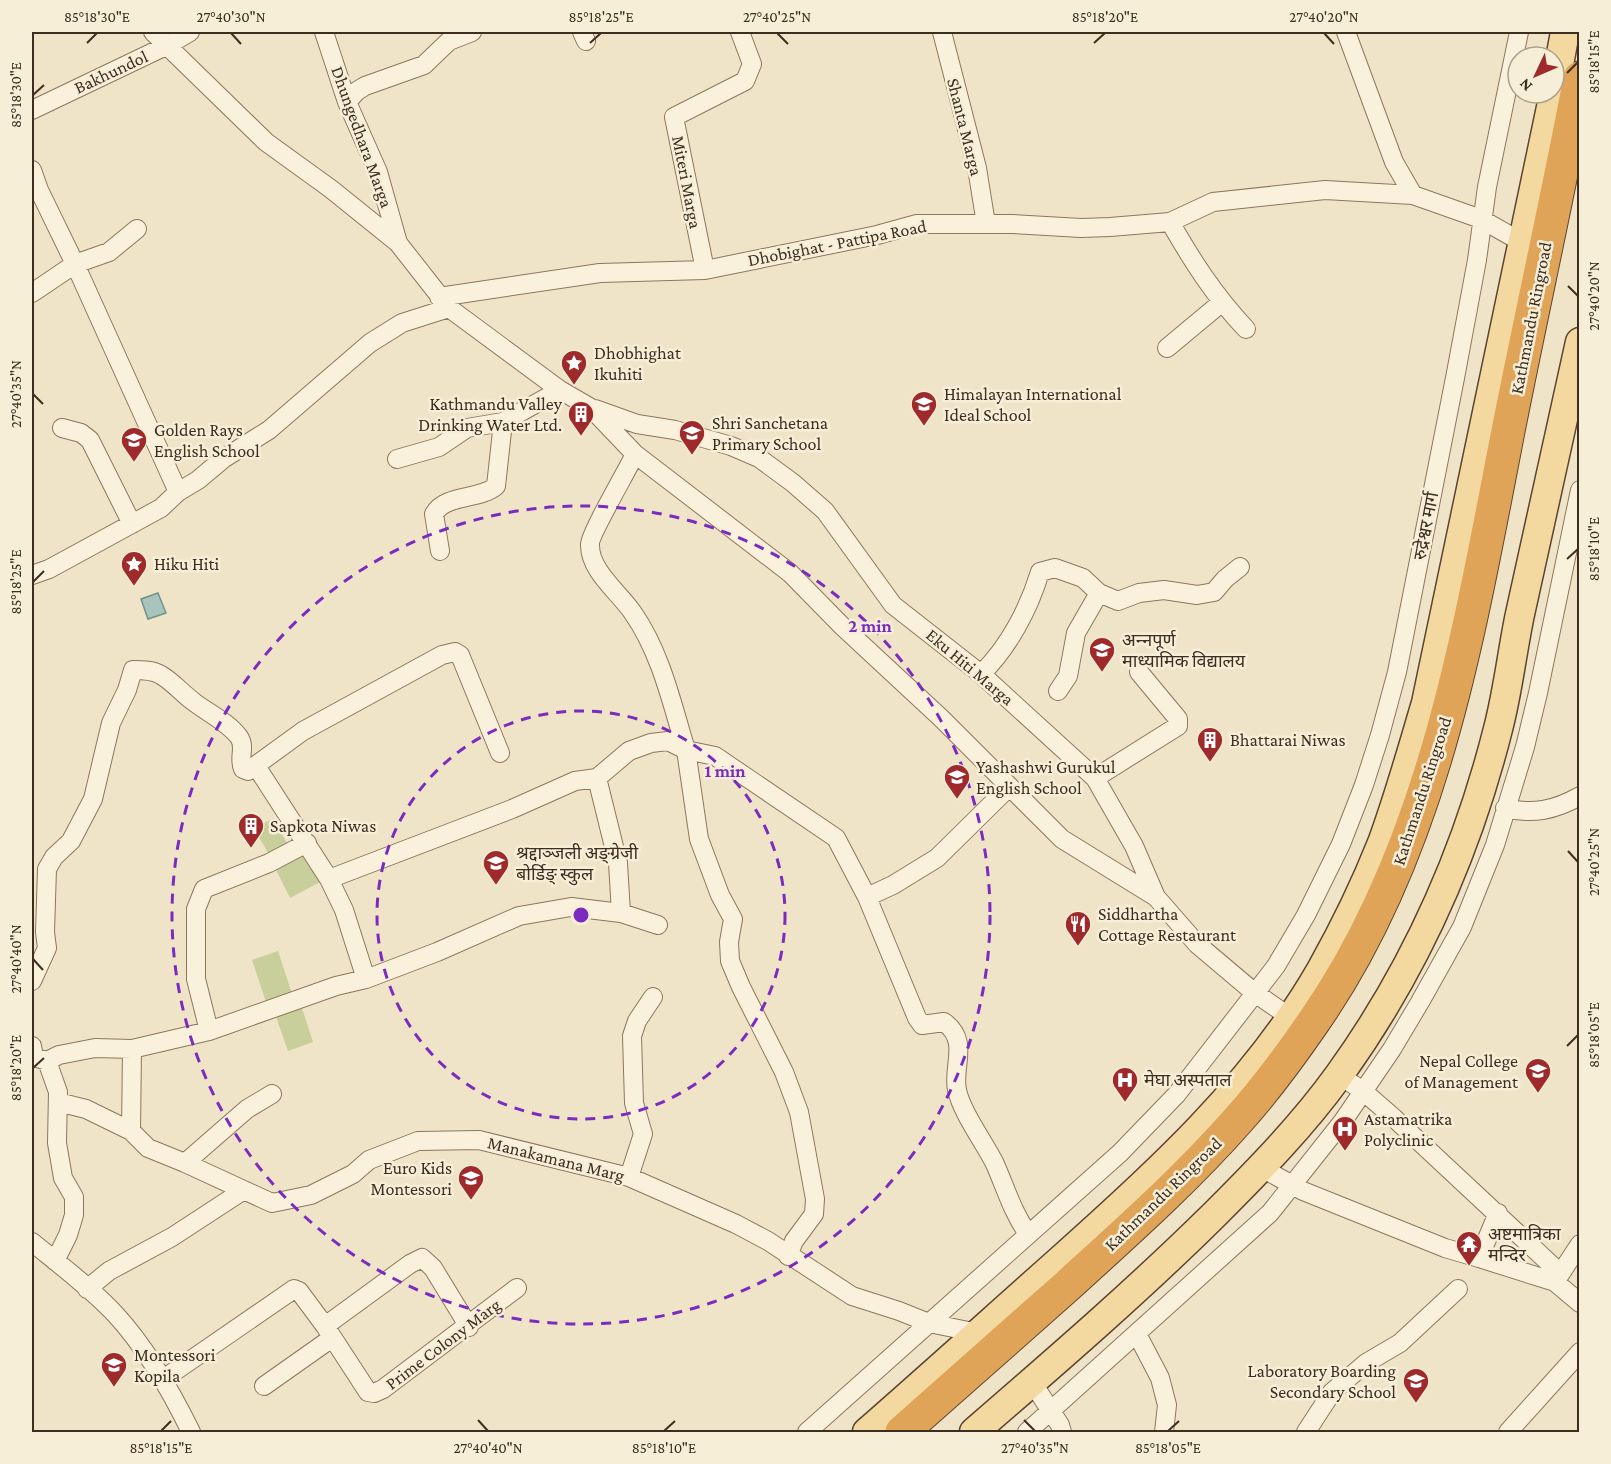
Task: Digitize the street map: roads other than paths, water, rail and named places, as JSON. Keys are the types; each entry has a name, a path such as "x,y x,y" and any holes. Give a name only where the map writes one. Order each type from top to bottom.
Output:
{"highway":[{"name":"Kathmandu Ringroad","path":"902,1432 1123,1235 1236,1123 1317,1017 1343,976 1381,902 1418,813 1449,709 1491,516 1580,78"},
{"name":"Kathmandu Ringroad","path":"930,1432 1139,1248 1232,1155 1278,1101 1331,1030 1390,929 1407,896 1430,836 1462,735 1479,670 1580,174"}],"main road":[{"path":"867,1432 1146,1183 1189,1140 1246,1076 1291,1018 1320,971 1364,885 1382,843 1426,703 1551,105"},
{"path":"974,1432 1150,1278 1283,1145 1339,1075 1396,985 1423,936 1463,841 1499,726 1513,647 1580,342"}],"street":[{"path":"153,32 266,142 331,189 398,243 444,303 560,390 591,408 635,454 790,573 843,627 941,718 1062,839 1156,897"},
{"name":"Bakhundol","path":"32,110 168,45 190,32"},
{"name":"Dhungedhara Marga","path":"324,32 347,102 378,172 398,243"},
{"path":"347,102 357,91 423,64 449,41 472,32"},
{"name":"Miteri Marga","path":"705,270 674,117 745,81 752,64 740,32"},
{"name":"Shanta Marga","path":"942,32 977,168 986,224"},
{"path":"1346,32 1394,162 1413,195"},
{"name":"रुद्रेश्वर मार्ग","path":"807,1432 1120,1153 1177,1094 1276,966 1306,915 1336,854 1364,785 1397,672 1477,260 1488,224 1519,32"},
{"path":"32,170 39,190 178,492"},
{"name":"Dhobighat - Pattipa Road","path":"32,575 49,570 161,508 178,492 198,480 223,459 269,430 370,343 402,323 444,303 600,273 705,270 877,235 917,224 1081,228 1170,222 1213,202 1325,190 1413,195 1488,224 1523,243"},
{"path":"1170,222 1202,277 1221,303 1246,329"},
{"path":"32,294 75,264 109,252 137,229"},
{"path":"1167,348 1221,303"},
{"path":"397,459 439,447 467,428 502,422 560,390"},
{"name":"Eku Hiti Marga","path":"591,408 637,424 675,430 732,446 759,458 793,483 825,511 892,605 981,674 1095,777 1134,846 1156,897 1197,944 1255,993 1291,1018"},
{"path":"440,551 434,514 437,508 450,502 489,492 496,486 502,422"},
{"path":"62,428 81,433 90,440 132,524"},
{"path":"635,454 590,543 592,560 614,592 632,611 648,638 664,677 686,750 699,839 720,895 732,919 729,942 730,961 784,1072 799,1112 815,1199 814,1214 794,1241 788,1256"},
{"path":"1027,1432 1052,1412 1270,1213 1363,1091 1392,1049 1462,927 1495,845 1525,747 1538,693 1580,490"},
{"path":"981,674 1000,654 1034,594 1041,572 1055,568 1083,578 1099,593 1118,601 1139,593 1164,590 1197,595 1214,591 1239,567"},
{"path":"1058,691 1068,676 1076,633 1099,593"},
{"path":"32,981 47,948 45,932 47,868 54,857 73,838 93,800 111,723 127,690 133,670 152,671 162,675 195,704 235,733 241,740 243,750 240,762 243,769 248,771 303,732 442,655 456,652 460,655 500,753"},
{"path":"1095,777 1178,726 1178,719 1139,672"},
{"path":"329,879 512,809 575,780 597,778 629,751 651,743 668,741 686,750 715,756 836,838 867,897 917,1018 922,1025 944,1022 953,1029 959,1047 957,1089 995,1164 1014,1213 1028,1234"},
{"path":"256,766 308,843 329,879 344,910 366,979"},
{"path":"597,778 618,863 621,913"},
{"path":"867,897 893,885 937,858 1009,787"},
{"path":"1505,808 1551,810 1580,796"},
{"path":"209,1031 196,979 196,909 204,889 269,863 308,843"},
{"path":"32,1046 34,1057 47,1061 59,1054 95,1048 132,1049 209,1031 336,986 366,979 437,952 519,916 571,907 621,913 658,925"},
{"path":"629,1177 643,1134 634,1103 632,1036 637,1021 653,997"},
{"path":"131,1131 132,1049"},
{"path":"47,1061 58,1092 57,1143 63,1178 74,1197 74,1215 68,1235 55,1261"},
{"path":"1339,1075 1363,1091 1565,1274 1580,1303"},
{"path":"185,1163 247,1109 272,1094"},
{"name":"Manakamana Marg","path":"58,1102 86,1109 131,1131 148,1148 272,1203 311,1195 353,1174 369,1160 418,1141 479,1140 629,1177 736,1224 768,1241 852,1296 929,1323 978,1333"},
{"path":"1262,1167 1293,1185 1445,1248 1479,1258 1565,1274"},
{"path":"87,1289 109,1271 172,1237 244,1190"},
{"path":"1479,1258 1498,1213"},
{"path":"32,1242 116,1314 139,1343 173,1396 191,1432"},
{"path":"1565,1274 1580,1244"},
{"path":"264,1386 410,1264 422,1258 433,1268 468,1327"},
{"name":"Prime Colony Marg","path":"162,1380 294,1289 299,1291 329,1332 368,1392 374,1393 383,1389 468,1327 517,1288"},
{"path":"1306,1432 1332,1392 1366,1364 1400,1343 1458,1290"},
{"path":"1137,1334 1160,1378 1167,1405 1164,1432"},
{"path":"1508,1432 1580,1352"},
{"path":"1032,1382 1060,1425 1062,1432"}],"water":[{"path":"158,593 166,613 148,619 141,599"}],"place":[{"name":"Dhobhighat Ikuhiti","path":"574,386"},
{"name":"Himalayan International Ideal School","path":"924,427"},
{"name":"Kathmandu Valley Drinking Water Ltd.","path":"581,437"},
{"name":"Shri Sanchetana Primary School","path":"692,456"},
{"name":"Golden Rays English School","path":"134,463"},
{"name":"Hiku Hiti","path":"134,587"},
{"name":"अन्‍नपूर्ण माध्यामिक विद्यालय","path":"1102,673"},
{"name":"Bhattarai Niwas","path":"1210,763"},
{"name":"Yashashwi Gurukul English School","path":"957,800"},
{"name":"Sapkota Niwas","path":"251,849"},
{"name":"श्रद्दाञ्जली अङ्‍ग्रेजी बोर्डिङ् स्कुल","path":"496,886"},
{"name":"Siddhartha Cottage Restaurant","path":"1078,947"},
{"name":"Nepal College of Management","path":"1538,1094"},
{"name":"मेघा अस्पताल","path":"1125,1103"},
{"name":"Astamatrika Polyclinic","path":"1345,1152"},
{"name":"Euro Kids Montessori","path":"471,1201"},
{"name":"अष्टमात्रिका मन्दिर","path":"1469,1267"},
{"name":"Montessori Kopila","path":"114,1388"},
{"name":"Laboratory Boarding Secondary School","path":"1416,1404"}]}
